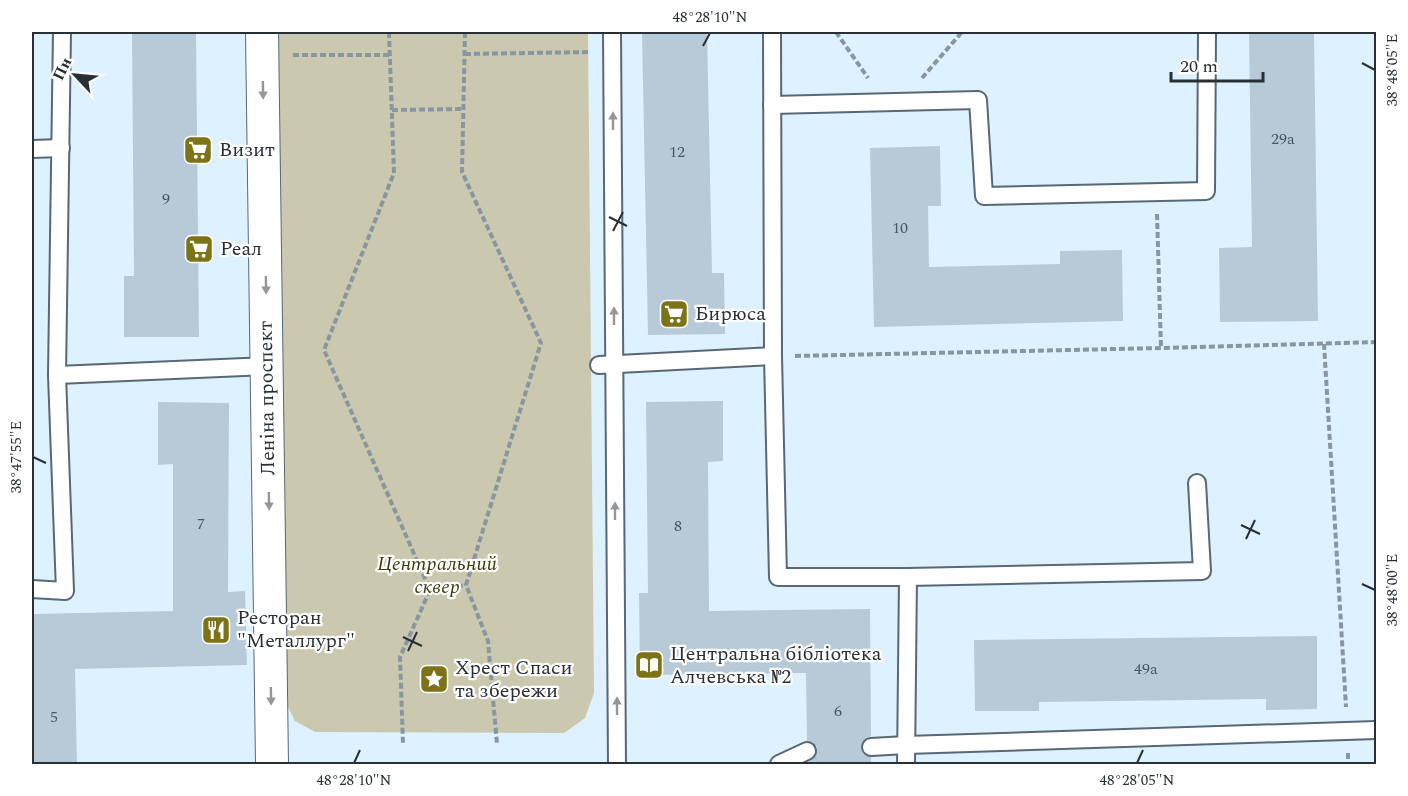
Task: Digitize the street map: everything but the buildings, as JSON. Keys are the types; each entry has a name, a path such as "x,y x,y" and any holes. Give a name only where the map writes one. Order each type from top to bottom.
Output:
{"street":[{"name":"Леніна проспект","path":"262,43 272,765"}],"lane":[{"path":"32,590 65,591 57,375 62,32"},
{"path":"612,32 607,364 617,765"},
{"path":"772,32 773,356 778,577 908,577 1202,571 1197,483"},
{"path":"772,105 978,100 984,196 1206,191 1207,32"},
{"path":"32,149 61,148"},
{"path":"607,364 773,356"},
{"path":"57,375 267,366"},
{"path":"906,765 908,577"},
{"path":"871,747 1377,730"},
{"path":"779,765 807,751"}],"path":[{"path":"389,32 393,173 324,350 430,590 399,657 403,744"},
{"path":"465,32 462,172 541,343 466,585 488,640 496,744"},
{"path":"836,32 870,81"},
{"path":"902,102 962,32"},
{"path":"262,43 390,55"},
{"path":"465,54 612,52"},
{"path":"392,110 464,109"},
{"path":"1156,192 1161,348"},
{"path":"773,356 1377,342"},
{"path":"1324,344 1348,765"},
{"path":"430,590 466,585"}],"green space":[{"name":"Центральний сквер","path":"278,32 588,32 594,693 585,718 564,733 315,732 295,721 281,693"}],"place":[{"name":"Визит","path":"198,150"},
{"name":"Реал","path":"199,249"},
{"name":"Бирюса","path":"674,314"},
{"name":"Ресторан \"Металлург\"","path":"216,630"},
{"name":"Центральна бібліотека Алчевська №2","path":"649,665"},
{"name":"Хрест Спаси та збережи","path":"434,679"}]}
